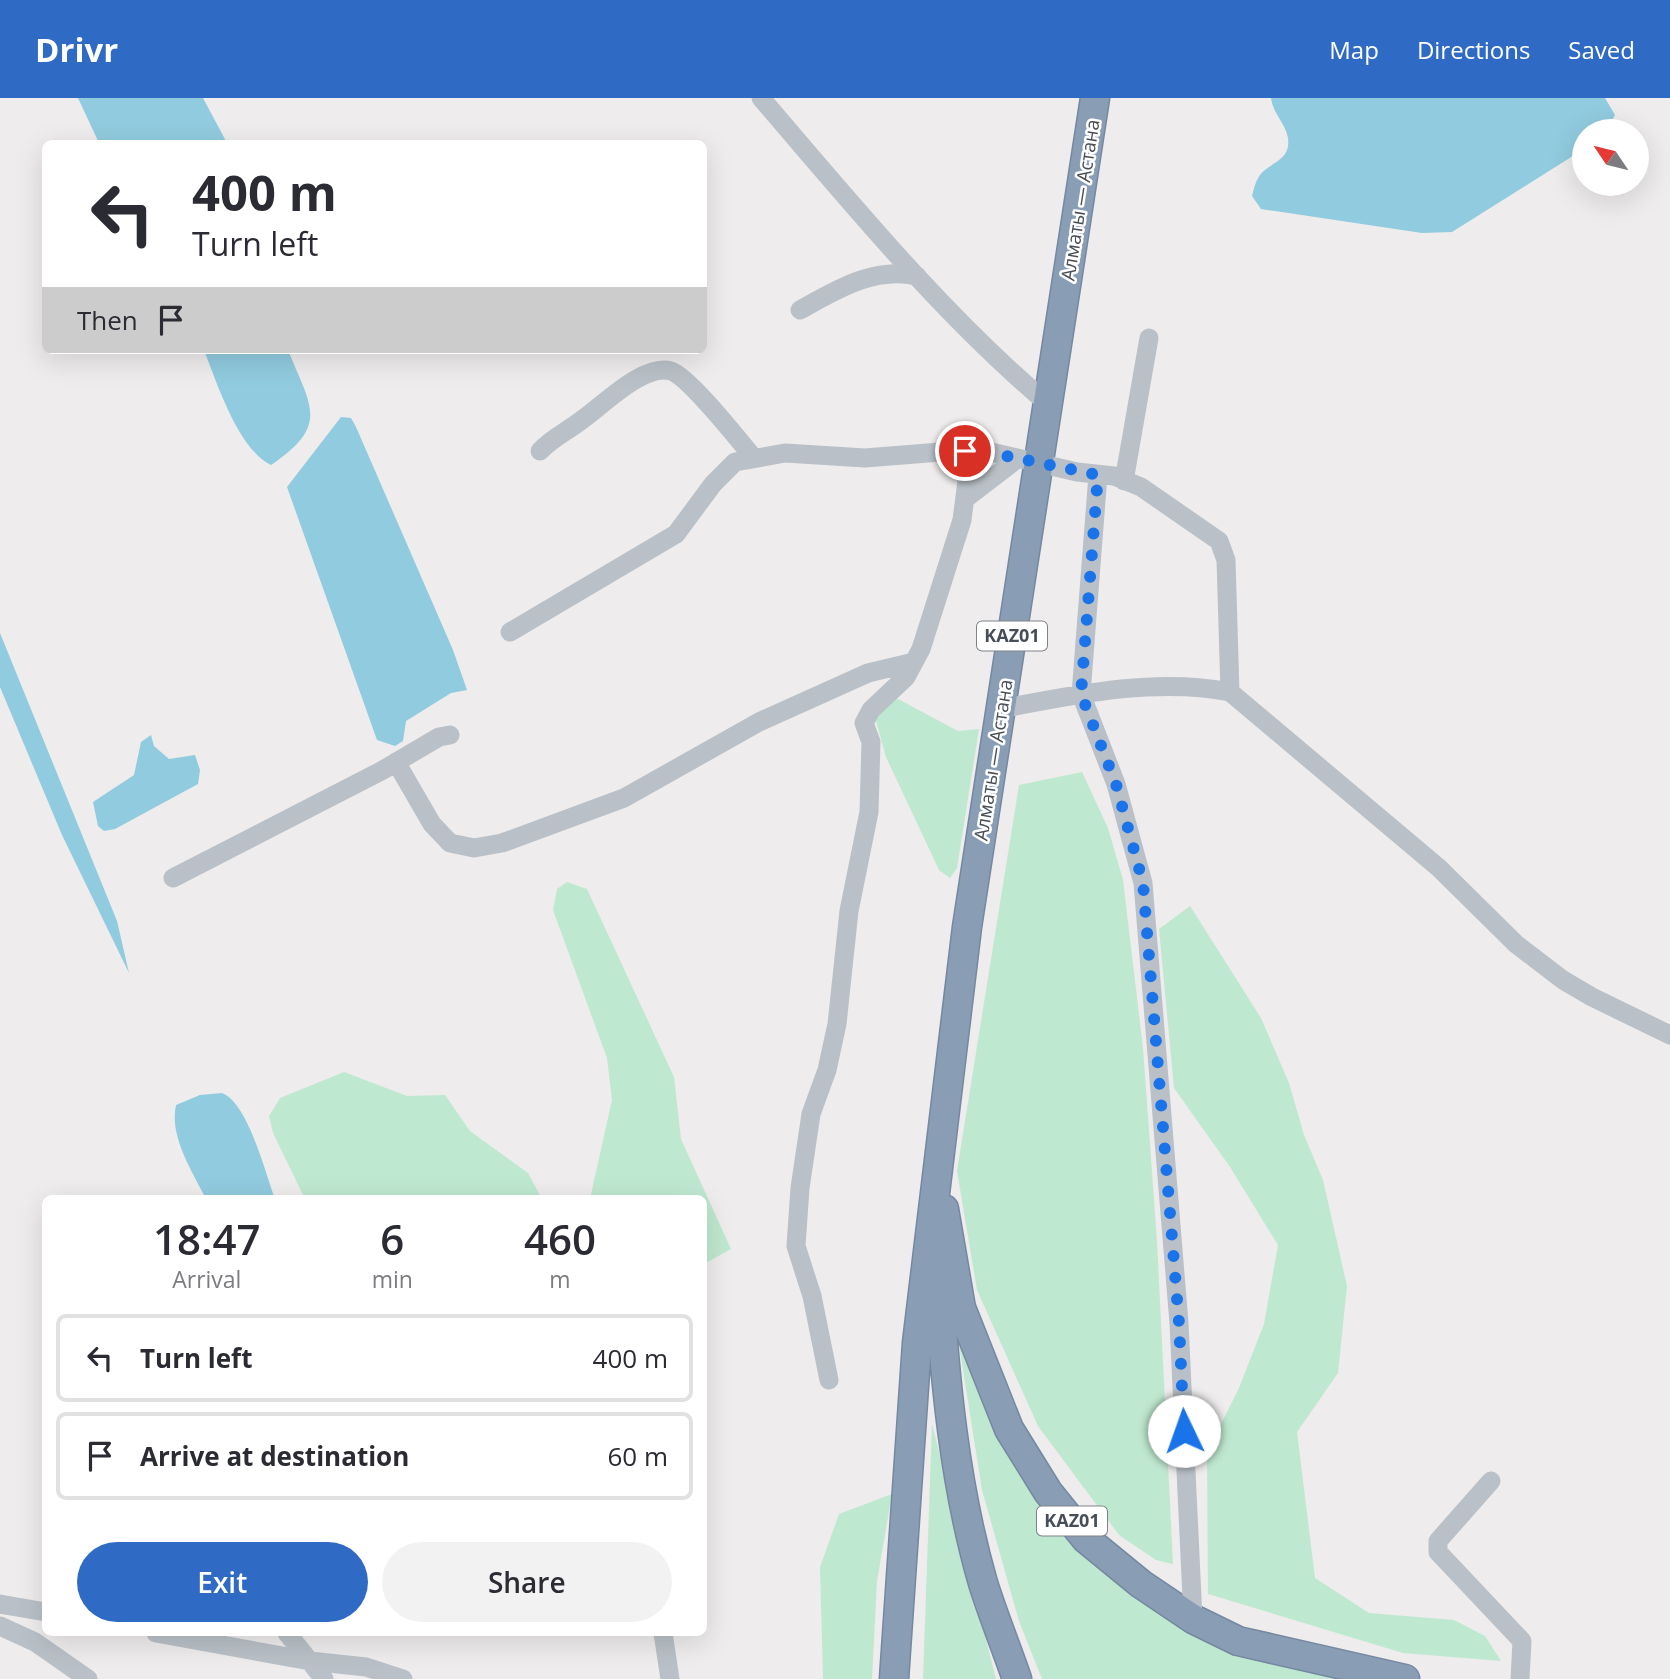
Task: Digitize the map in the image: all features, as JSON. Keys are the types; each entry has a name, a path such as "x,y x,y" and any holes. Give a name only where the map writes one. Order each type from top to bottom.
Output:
{"highway":[{"name":"Алматы — Астана","path":"939,1175 967,927 1000,709 1028,461 1048,404 1096,98"},
{"name":"KАZ01","path":"939,1175 961,1308 1009,1429 1048,1492 1087,1539 1141,1584 1193,1619 1238,1641 1405,1679"},
{"name":"KАZ01","path":"894,1679 917,1343 939,1175"},
{"name":"KАZ01","path":"939,1175 937,1266 951,1424 962,1493 983,1584 1017,1679"}],"street":[{"path":"761,98 917,276 1000,362 1048,404"},
{"path":"800,310 843,286 892,271 917,276"},
{"path":"1124,481 1149,338"},
{"path":"540,451 554,436 580,421 627,385 663,370 674,372 689,385 753,457"},
{"path":"510,632 676,534 735,463 753,457 786,453 865,458 971,450 1124,481 1179,511 1219,541 1226,560 1230,692"},
{"path":"829,1380 813,1296 796,1247 800,1188 811,1114 827,1070 837,1024 849,911 869,812 871,742 864,723 871,710 906,677 914,662 962,520 971,450"},
{"path":"965,499 1028,461"},
{"path":"1098,475 1081,694 1116,784 1143,883 1179,1323 1193,1619"},
{"path":"396,762 432,824 450,843 474,848 502,843 624,798 759,722 868,673 914,662"},
{"path":"1000,709 1081,694 1200,686 1230,692 1439,867 1516,944 1563,980 1592,998 1670,1035"},
{"path":"173,878 439,737 450,735"},
{"path":"1490,1481 1438,1541 1438,1552 1522,1641 1520,1679"},
{"path":"0,1604 42,1611"},
{"path":"0,1626 35,1642 88,1679"},
{"path":"172,1636 403,1679"},
{"path":"289,1636 324,1679"},
{"path":"663,1636 670,1679"}],"green space":[{"path":"898,699 958,731 979,729 957,868 950,878 939,870 886,757 876,721 880,706"},
{"path":"1082,772 1108,828 1123,880 1143,1048 1157,1241 1173,1564 1156,1560 1119,1535 1038,1426 977,1290 957,1171 1019,785"},
{"path":"567,882 587,889 674,1077 681,1139 706,1195 591,1195 612,1100 607,1058 553,910 557,889"},
{"path":"1190,906 1261,1018 1289,1083 1304,1135 1323,1180 1347,1286 1338,1373 1297,1432 1315,1578 1369,1613 1454,1620 1485,1636 1501,1661 1403,1653 1208,1594 1207,1452 1239,1388 1264,1324 1278,1245 1230,1167 1174,1088 1159,929"},
{"path":"344,1072 407,1096 445,1095 470,1131 528,1173 540,1195 303,1195 273,1133 269,1116 280,1098"},
{"path":"707,1196 731,1249 707,1262"},
{"path":"954,1313 1030,1488 1184,1624 1360,1679 1042,1679 1019,1621 982,1490"},
{"path":"932,1424 996,1679 923,1679"},
{"path":"892,1494 877,1581 872,1679 823,1679 820,1567 839,1514"}],"water":[{"path":"78,98 203,98 225,140 98,140"},
{"path":"1271,98 1605,98 1615,115 1613,119 1572,119 1572,157 1452,232 1422,233 1261,209 1252,196 1256,183 1264,171 1283,156 1288,146 1287,133"},
{"path":"206,354 290,354 308,401 308,426 302,438 290,451 271,465 248,445 222,397"},
{"path":"341,417 351,418 356,427 453,650 467,690 451,693 406,721 403,741 395,746 377,740 287,487"},
{"path":"0,633 117,921 129,973 62,835 0,687"},
{"path":"151,735 154,746 169,759 195,755 200,770 198,784 115,829 104,831 98,826 93,802 134,775 141,742"},
{"path":"222,1093 240,1110 261,1156 274,1195 204,1195 179,1141 175,1117 176,1105 200,1095"}],"route":[{"path":"965,451 1002,454 1098,475 1081,694 1116,784 1143,883 1157,1083 1179,1323 1184,1431"}]}
